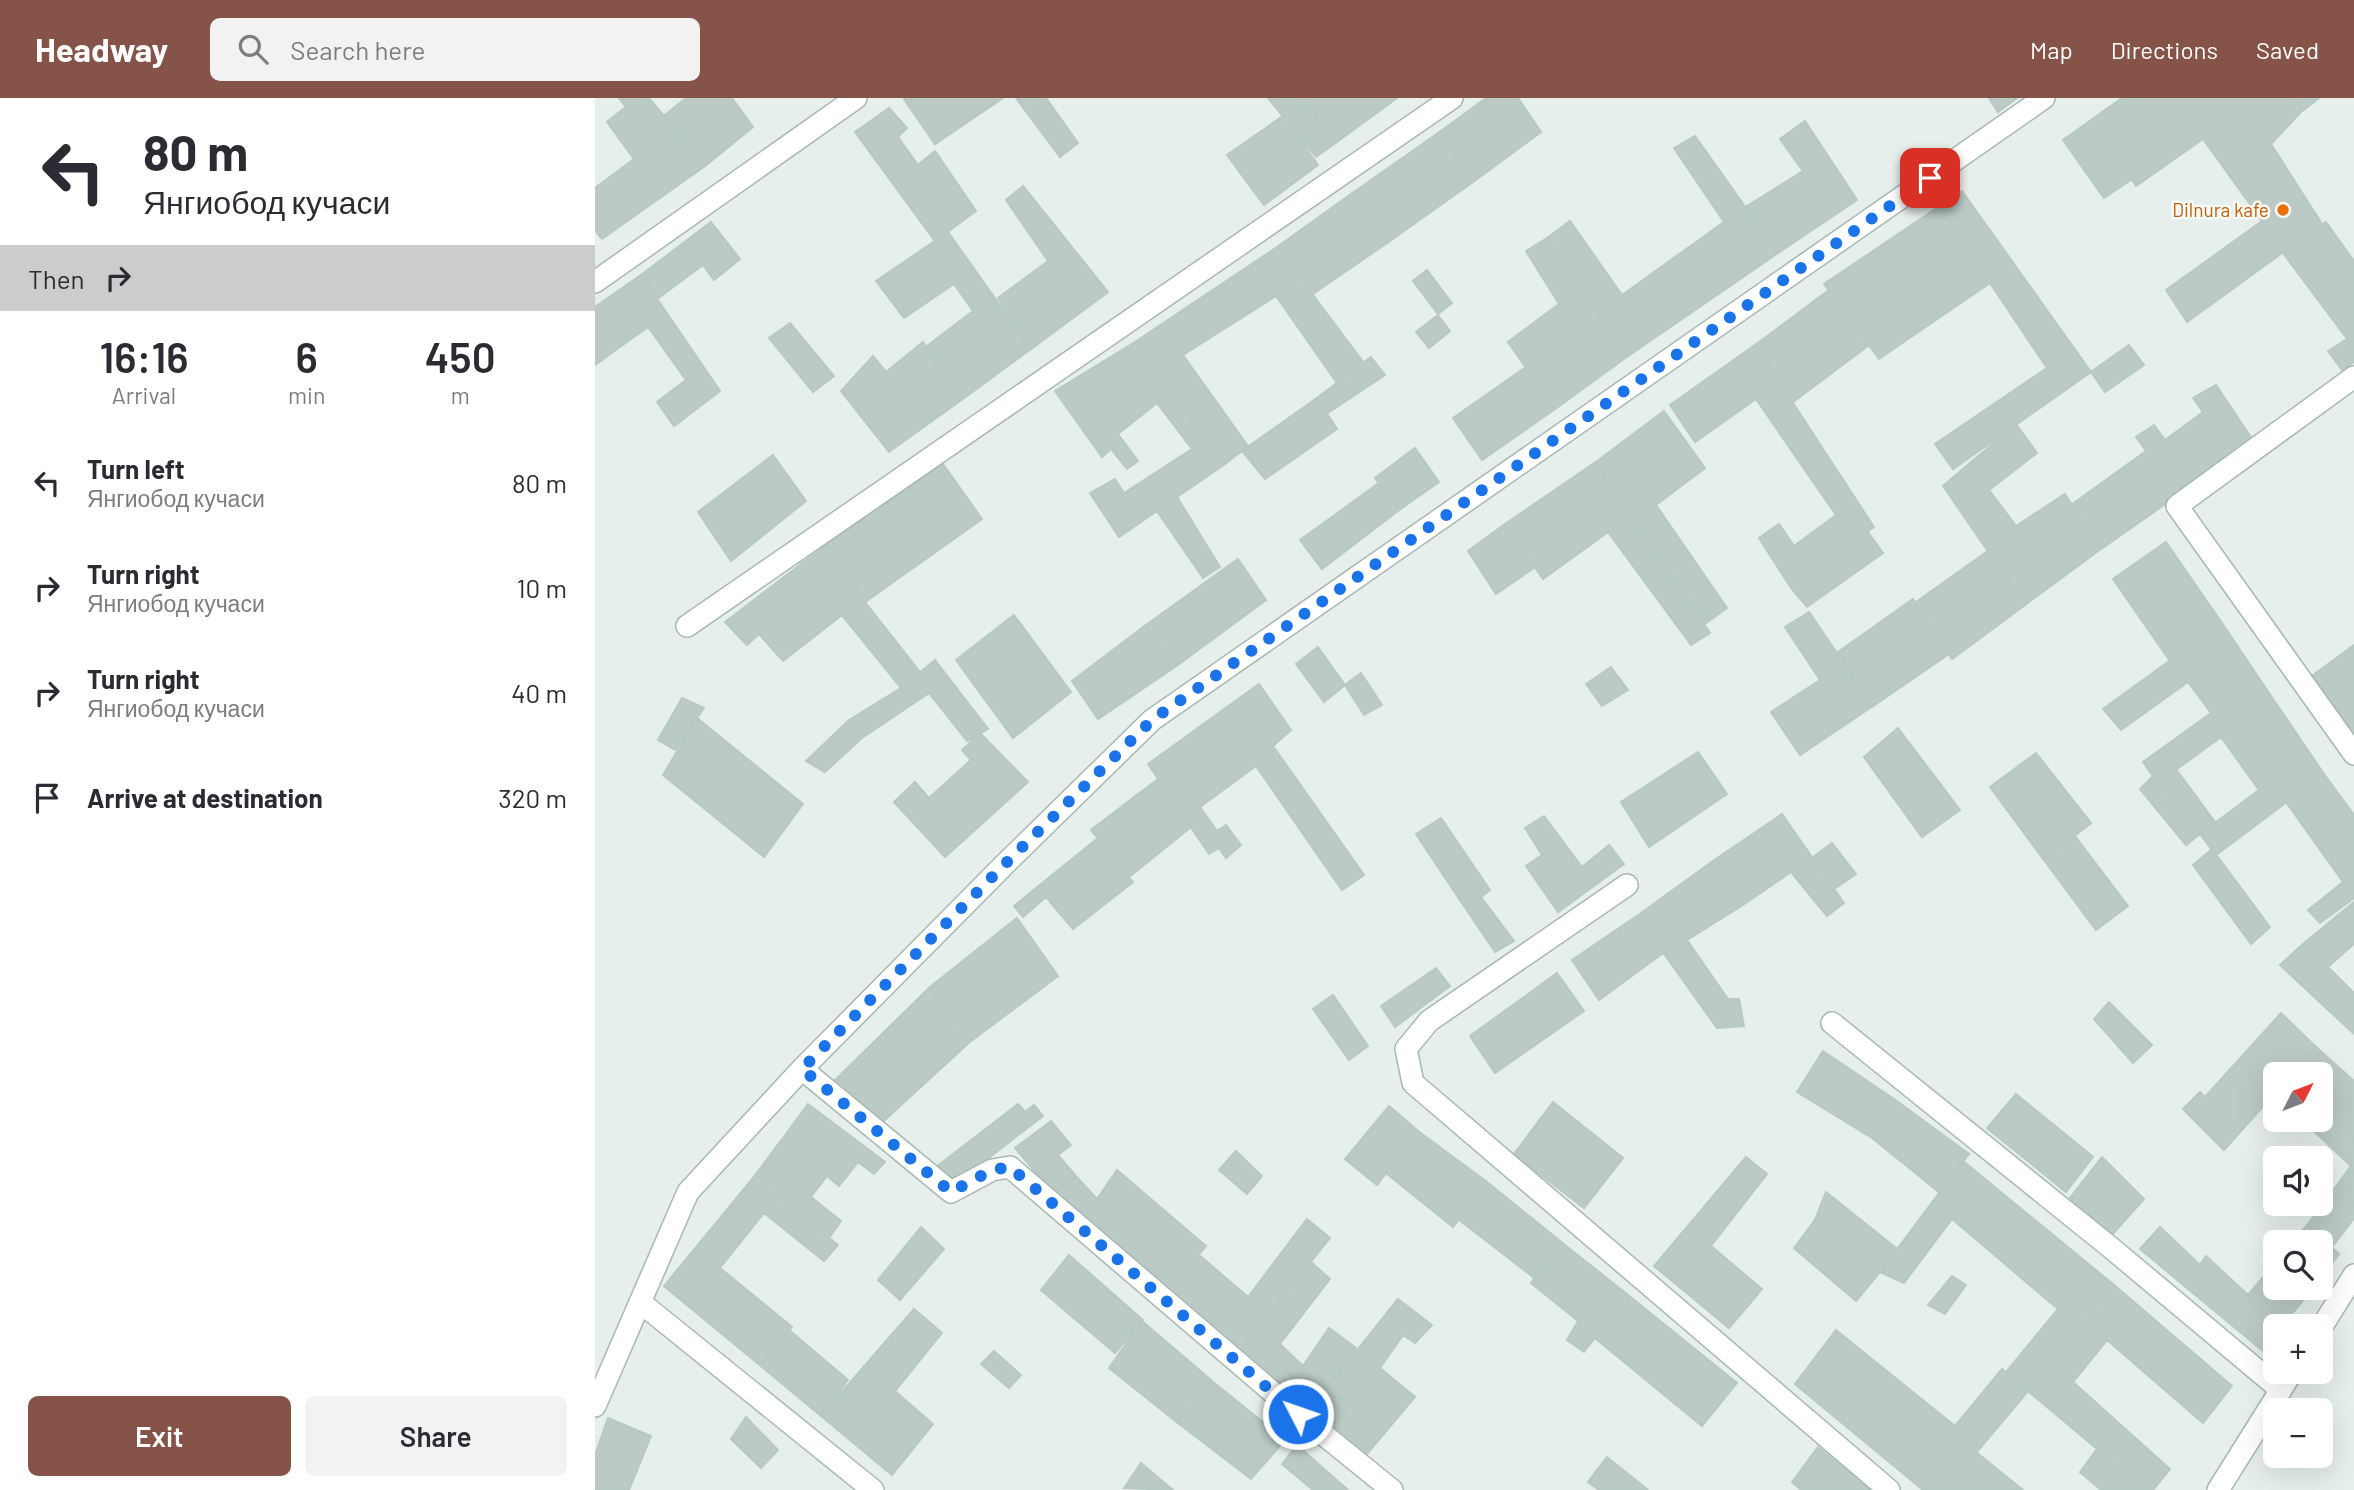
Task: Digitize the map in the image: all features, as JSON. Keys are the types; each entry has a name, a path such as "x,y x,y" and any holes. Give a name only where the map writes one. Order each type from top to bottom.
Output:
{"street":[{"path":"595,282 856,98"},
{"path":"687,626 1451,98"},
{"path":"595,1406 688,1192 802,1069 1152,720 2044,98"},
{"path":"2354,377 2177,506 2354,754"},
{"path":"1627,885 1429,1021 1406,1049 1413,1083 1889,1490"},
{"path":"1832,1023 2110,1247 2263,1363"},
{"path":"802,1069 951,1192 992,1170 1010,1167 1298,1414 1392,1490"},
{"path":"2330,1314 2354,1275"},
{"path":"640,1302 873,1490"},
{"path":"2218,1490 2285,1384"}],"building":[{"path":"619,98 637,98 626,107"},
{"path":"637,98 649,98 705,166 602,239 595,230 595,188 634,159 607,122"},
{"path":"686,98 732,98 753,127 705,166 665,115"},
{"path":"905,98 1003,98 935,144"},
{"path":"1016,98 1046,98 1078,143 1060,157"},
{"path":"1268,98 1301,98 1334,144 1316,157"},
{"path":"1303,98 1397,98 1334,144"},
{"path":"1486,98 1518,98 1541,132 1473,182 1441,131"},
{"path":"1989,98 2017,98 1998,112"},
{"name":"Dilnura kafe","path":"2122,98 2293,98 2302,111 2271,144 2322,224 2187,322 2166,290 2262,221 2203,139 2136,186 2132,179 2104,198 2063,140"},
{"path":"2293,98 2319,98 2302,111"},
{"path":"889,108 907,128 898,137 918,165 935,151 976,211 935,241 855,132"},
{"path":"1283,116 1318,165 1264,205 1227,155"},
{"path":"1805,121 1857,200 1778,253 1747,206 1803,171 1780,139"},
{"path":"1441,131 1473,182 1387,243 1354,192"},
{"path":"1695,136 1778,253 1628,356 1547,238 1570,221 1622,295 1724,222 1674,148"},
{"path":"1023,186 1108,292 1031,349 998,298 1048,261 1006,200"},
{"path":"1962,191 2091,372 1953,469 1935,444 2047,368 1990,283 1879,359 1824,284"},
{"path":"1354,192 1387,243 1313,294 1277,247"},
{"path":"711,222 740,259 714,280 703,265 657,299 641,275"},
{"path":"2326,222 2354,261 2354,348 2283,253"},
{"path":"948,232 1031,349 960,401 927,346 973,311 954,284 904,318 876,281"},
{"path":"1547,238 1628,356 1555,409 1508,342 1559,304 1526,251"},
{"path":"1277,247 1364,363 1337,383 1276,296 1183,355 1248,446 1225,464 1135,342"},
{"path":"1427,270 1452,303 1438,314 1413,281"},
{"path":"641,275 720,391 674,426 657,402 686,380 648,327 595,365 595,307"},
{"path":"1829,290 1869,345 1793,402 1755,345"},
{"path":"1438,315 1450,331 1429,348 1416,332"},
{"path":"790,323 834,376 813,392 769,338"},
{"path":"2347,339 2354,348 2354,362 2342,370 2328,351"},
{"path":"923,342 960,401 889,452 841,391 873,356 886,372"},
{"path":"1135,342 1225,464 1119,537 1090,493 1115,479 1124,493 1192,449 1157,403 1118,434 1138,461 1127,469 1111,449 1102,457 1055,391"},
{"path":"1755,345 1874,527 1791,588 1759,538 1779,524 1794,546 1836,515 1756,399 1695,442 1670,405"},
{"path":"2129,345 2144,365 2105,392 2091,372"},
{"path":"1371,357 1385,375 1328,413 1317,398"},
{"path":"1526,367 1555,409 1482,460 1453,418"},
{"path":"2216,385 2254,442 2101,549 2071,505 2146,451 2136,437 2154,425 2165,440 2203,412 2193,398"},
{"path":"1317,398 1337,429 1265,479 1242,451"},
{"path":"1664,411 1705,468 1656,505 1727,608 1706,623 1596,462"},
{"path":"2016,424 2037,453 1989,490 2016,526 2065,494 2101,549 2025,605 1943,486"},
{"path":"1415,448 1439,482 1399,510 1375,478"},
{"path":"773,455 806,501 731,561 698,512"},
{"path":"1596,462 1710,633 1691,645 1608,532 1543,579 1505,524"},
{"path":"943,464 982,519 865,602 826,545"},
{"path":"1379,483 1399,510 1322,569 1300,540"},
{"path":"1177,497 1220,567 1203,578 1157,511"},
{"path":"1505,524 1535,567 1496,594 1468,551"},
{"path":"1868,532 1883,553 1807,607 1791,588"},
{"path":"2166,542 2222,623 2170,661 2113,579"},
{"path":"826,545 865,602 920,672 901,688 842,615 783,661 759,634 747,645 725,622"},
{"path":"1988,551 2025,605 1952,659 1916,602"},
{"path":"1238,559 1266,600 1175,667 1146,625"},
{"path":"1913,599 1949,654 1873,706 1838,652"},
{"path":"1809,612 1873,706 1800,755 1771,712 1820,680 1785,627"},
{"path":"1014,615 1071,692 1013,738 956,660"},
{"path":"2222,623 2273,699 2158,783 2143,762 2211,713 2188,682 2121,730 2103,709"},
{"path":"1146,625 1175,667 1098,719 1072,681"},
{"path":"2354,645 2354,750 2305,681"},
{"path":"1318,647 1345,685 1324,702 1296,664"},
{"path":"935,660 988,729 967,741 929,693 862,738 825,772 806,761 849,720 901,688"},
{"path":"1611,667 1628,690 1602,706 1586,684"},
{"path":"1361,673 1382,705 1364,715 1345,685"},
{"path":"1259,684 1291,730 1273,746 1364,875 1342,890 1256,766 1200,807 1217,831 1226,825 1241,845 1226,858 1219,848 1209,854 1148,764"},
{"path":"682,698 704,708 675,750 658,740"},
{"path":"2273,699 2324,774 2216,855 2200,834 2259,790 2221,737"},
{"path":"697,718 803,804 764,857 663,775"},
{"path":"1898,728 1960,810 1922,837 1864,757"},
{"path":"980,733 1028,782 945,857 894,802 915,782 929,798 971,760 962,750"},
{"path":"1698,752 1727,794 1649,847 1621,802"},
{"path":"2036,753 2091,823 2044,860 1990,787"},
{"path":"2176,769 2215,822 2200,834 2158,783"},
{"path":"2324,774 2354,815 2354,898 2320,923 2308,910 2343,882 2286,802"},
{"path":"2153,776 2200,834 2186,845 2140,789"},
{"path":"1158,779 1191,827 1129,877 1091,830"},
{"path":"1782,814 1844,903 1827,916 1791,872 1743,905 1710,863"},
{"path":"1544,816 1582,867 1609,845 1624,864 1558,912 1526,866 1542,855 1525,828"},
{"path":"1441,818 1490,890 1466,909 1416,834"},
{"path":"2075,836 2128,906 2096,930 2044,860"},
{"path":"1098,838 1133,882 1073,929 1046,897 1023,917 1014,906"},
{"path":"1832,843 1856,874 1834,889 1812,858"},
{"path":"2212,849 2270,927 2251,944 2193,865"},
{"path":"1710,863 1743,905 1687,940 1728,999 1739,999 1744,1026 1717,1028 1637,916"},
{"path":"1481,897 1514,941 1495,952 1466,909"},
{"path":"2354,902 2354,944 2328,967 2304,943"},
{"path":"1637,916 1663,953 1599,1000 1572,960"},
{"path":"1017,918 1058,976 971,1041 930,987"},
{"path":"2304,943 2354,993 2354,1034 2280,965"},
{"path":"1436,968 1450,986 1395,1027 1381,1006"},
{"path":"1557,973 1584,1011 1495,1073 1470,1036"},
{"path":"930,987 971,1041 876,1128 831,1084"},
{"path":"1333,995 1368,1046 1349,1060 1313,1009"},
{"path":"2109,1002 2152,1045 2133,1063 2094,1019"},
{"path":"2281,1013 2316,1047 2303,1062 2263,1062 2263,1106 2224,1150 2183,1109 2200,1092 2205,1097"},
{"path":"2316,1047 2333,1062 2303,1062"},
{"path":"1823,1051 1897,1101 1872,1138 1797,1092"},
{"path":"2333,1062 2354,1081 2354,1218 2333,1246 2333,1230 2314,1230 2308,1224 2314,1216 2333,1216 2333,1190 2351,1166 2333,1146 2315,1132 2333,1132"},
{"path":"2016,1094 2093,1157 2066,1192 1987,1128"},
{"path":"1897,1101 1969,1154 1939,1192 1872,1138"},
{"path":"1553,1102 1623,1158 1584,1208 1514,1154"},
{"path":"808,1104 885,1162 874,1174 858,1162 839,1186 783,1138"},
{"path":"1018,1104 1025,1112 1034,1105 1043,1116 951,1187 935,1168"},
{"path":"1389,1106 1418,1131 1377,1185 1345,1159"},
{"path":"1051,1121 1071,1145 1058,1155 1076,1176 1054,1194 1015,1148"},
{"path":"1418,1131 1487,1182 1453,1227 1386,1173"},
{"path":"783,1138 827,1176 811,1197 841,1221 829,1238 753,1178"},
{"path":"1236,1151 1262,1176 1247,1194 1219,1170"},
{"path":"1746,1157 1767,1174 1711,1246 1762,1289 1729,1328 1654,1266"},
{"path":"2102,1157 2144,1199 2111,1236 2070,1198"},
{"path":"1963,1161 2114,1285 2028,1391 2007,1371 2058,1309 1952,1219 1904,1283 1880,1272"},
{"path":"1117,1170 1206,1246 1168,1291 1054,1194 1076,1176 1097,1199"},
{"path":"753,1178 838,1245 824,1261 764,1213 720,1268 792,1327 761,1366 664,1286"},
{"path":"1487,1182 1560,1241 1533,1277 1458,1219"},
{"path":"1826,1192 1896,1248 1880,1272 1815,1220"},
{"path":"1307,1219 1330,1238 1239,1352 1168,1291 1199,1255 1248,1297"},
{"path":"1815,1220 1880,1272 1856,1301 1794,1248"},
{"path":"2308,1224 2314,1230 2303,1230"},
{"path":"921,1227 944,1249 900,1300 878,1280"},
{"path":"2160,1227 2200,1265 2206,1256 2248,1295 2263,1277 2263,1300 2303,1300 2292,1314 2263,1314 2263,1351 2140,1249"},
{"path":"1560,1241 1628,1295 1584,1352 1567,1340 1578,1321 1531,1283"},
{"path":"2333,1248 2339,1254 2333,1262"},
{"path":"1069,1255 1143,1320 1115,1353 1041,1290"},
{"path":"1311,1262 1330,1279 1280,1344 1303,1366 1329,1328 1356,1348 1310,1409 1239,1352"},
{"path":"1952,1276 1966,1285 1945,1314 1928,1305"},
{"path":"2114,1285 2232,1386 2203,1423 2107,1340 2073,1382 2170,1469 2153,1490 2146,1490 2028,1391"},
{"path":"1628,1295 1737,1383 1702,1426 1595,1338"},
{"path":"1398,1299 1432,1325 1415,1343 1403,1335 1380,1368 1415,1397 1366,1455 1310,1409"},
{"path":"914,1309 942,1333 895,1391 933,1424 892,1475 821,1416"},
{"path":"1142,1321 1212,1381 1178,1423 1109,1368"},
{"path":"789,1330 848,1380 821,1416 761,1366"},
{"path":"1836,1330 1955,1426 2002,1369 2028,1391 1945,1490 1923,1490 1795,1384"},
{"path":"994,1351 1021,1375 1009,1388 981,1364"},
{"path":"1212,1381 1285,1440 1251,1479 1178,1423"},
{"path":"746,1417 778,1450 761,1468 731,1439"},
{"path":"608,1418 651,1436 629,1490 595,1490 595,1455"},
{"path":"1297,1445 1348,1490 1313,1490 1282,1464"},
{"path":"1818,1447 1870,1490 1801,1490 1792,1482"},
{"path":"2097,1449 2146,1490 2101,1490 2080,1472"},
{"path":"1976,1452 2023,1490 1945,1490"},
{"path":"1607,1457 1648,1490 1599,1490 1588,1482"},
{"path":"1141,1463 1173,1490 1124,1488"}],"place":[{"name":"Dilnura kafe","path":"2283,210"}],"route":[{"path":"1298,1414 1010,1167 992,1170 951,1192 802,1069 1152,720 1930,178"}]}
